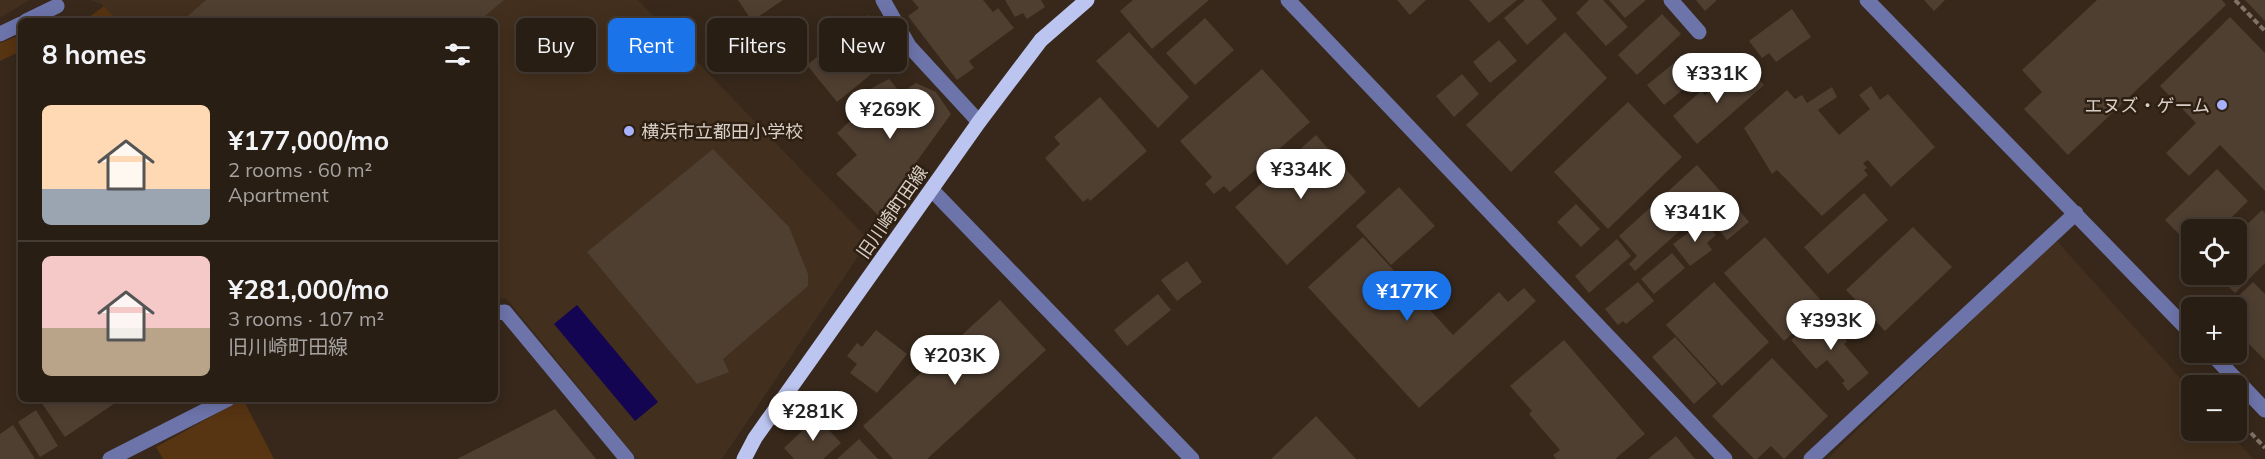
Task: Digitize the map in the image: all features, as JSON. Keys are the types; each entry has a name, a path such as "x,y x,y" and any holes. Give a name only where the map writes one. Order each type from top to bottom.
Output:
{"main road":[{"name":"旧川崎町田線","path":"744,459 755,438 979,122 1041,40 1087,0"}],"street":[{"path":"883,0 909,46 979,122"},
{"path":"1288,0 1725,459"},
{"path":"1671,0 1699,32"},
{"path":"1867,0 2181,323"},
{"path":"32,18 57,6"},
{"path":"0,34 18,25"},
{"path":"932,190 1192,459"},
{"path":"1811,459 2076,213"},
{"path":"498,312 505,312 627,459"},
{"path":"2222,363 2262,401"},
{"path":"110,459 222,402"}],"path":[{"path":"2235,0 2265,31"}],"shaded area":[{"path":"0,0 29,0 0,18"},
{"name":"横浜市立都田小学校","path":"90,0 638,0 655,18 608,18 608,72 695,72 695,59 869,240 722,459 637,459 506,298 498,299 498,18 114,18 102,4"},
{"path":"104,6 114,18 88,18"},
{"path":"18,36 18,52 0,61 0,43"},
{"path":"2056,240 2181,379 2181,441 2237,441 2253,459 1827,459"},
{"path":"577,305 658,402 635,421 554,324"},
{"path":"238,402 245,402 274,459 163,459 156,447"}],"building":[{"path":"206,0 504,0 483,18 185,18"},
{"path":"738,0 783,0 756,18 750,18"},
{"path":"912,0 983,0 993,12 998,8 1014,28 969,61 974,68 957,80 908,16 919,8"},
{"path":"1005,0 1041,0 1045,7 1027,19 1023,13 1015,17"},
{"path":"1133,0 1209,0 1152,49 1120,11"},
{"path":"1397,0 1426,0 1410,15"},
{"path":"1469,0 1517,0 1489,23"},
{"path":"1525,0 1541,0 1557,19 1527,45 1504,18"},
{"path":"1589,0 1603,0 1628,27 1606,46 1576,13"},
{"path":"1609,0 1646,0 1625,18"},
{"path":"1696,0 1717,0 1705,11"},
{"path":"1924,0 1945,0 1934,11"},
{"path":"2097,0 2222,0 2226,5 2068,155 2024,109 2042,92 2022,70"},
{"path":"2245,0 2265,0 2265,21"},
{"path":"1792,9 1811,37 1776,62 1769,53 1762,58 1749,41"},
{"path":"1662,14 1681,34 1637,75 1618,55"},
{"name":"エヌズ・ゲーム","path":"2230,17 2265,53 2265,191 2220,145 2189,176 2166,153 2196,123 2160,86"},
{"path":"1205,18 1234,50 1195,85 1166,53"},
{"path":"1129,32 1189,97 1158,128 1096,61"},
{"path":"1565,32 1607,78 1511,172 1466,125"},
{"path":"1499,40 1517,61 1490,83 1473,62"},
{"path":"1685,54 1702,74 1664,105 1647,85"},
{"path":"819,55 819,72 874,72 837,102 807,65"},
{"path":"1749,68 1764,85 1697,144 1673,116 1701,91 1705,95 1732,71 1738,77"},
{"path":"1262,69 1310,122 1230,192 1224,186 1214,194 1205,184 1212,177 1180,141"},
{"path":"1462,74 1479,94 1454,117 1436,96"},
{"path":"889,79 901,93 916,83 936,92 951,114 878,215 836,174 857,155 837,133 874,99 866,91"},
{"path":"1871,86 1880,100 1888,94 1935,147 1891,187 1868,160 1863,163 1868,175 1822,216 1777,170 1772,174 1744,128 1787,90 1795,99 1802,95 1807,103 1832,87 1837,97 1818,110 1839,135 1870,109 1859,95"},
{"path":"1100,97 1147,151 1090,201 1088,198 1083,202 1045,158 1060,144 1054,137"},
{"path":"1628,102 1682,157 1608,229 1554,172"},
{"path":"1316,135 1366,192 1287,265 1235,207"},
{"path":"713,149 789,227 808,274 808,286 723,359 729,372 697,384 587,252"},
{"path":"1697,165 1722,193 1635,271 1629,264 1637,256 1619,236"},
{"path":"2217,169 2248,201 2230,219 2181,219 2181,236 2165,220"},
{"path":"1399,187 1435,226 1391,265 1356,226"},
{"path":"1864,193 1888,220 1828,274 1804,247"},
{"path":"1728,197 1749,222 1727,240 1707,215"},
{"path":"1576,204 1600,229 1581,247 1557,222"},
{"path":"2262,210 2265,213 2265,263 2247,281 2247,224"},
{"path":"1704,221 1716,235 1707,243 1712,250 1690,266 1673,244"},
{"path":"1913,227 1952,267 1885,331 1846,290"},
{"path":"1363,237 1453,335 1499,292 1508,302 1524,288 1536,301 1419,408 1308,287"},
{"path":"1765,237 1825,305 1784,341 1724,273"},
{"path":"1617,239 1631,256 1589,293 1575,276"},
{"path":"1672,253 1685,268 1654,294 1641,279"},
{"path":"1187,261 1202,282 1177,301 1161,280"},
{"path":"1638,282 1654,301 1626,324 1623,321 1618,325 1605,309"},
{"path":"1714,282 1769,342 1722,386 1666,325"},
{"path":"2253,282 2265,294 2265,360 2247,342 2247,297 2237,297"},
{"path":"2227,285 2243,285 2235,293"},
{"path":"1158,294 1171,310 1127,346 1114,330"},
{"path":"1000,300 1046,350 927,459 893,459 863,426"},
{"path":"1833,313 1843,325 1837,329 1847,341 1844,344 1869,373 1848,391 1842,383 1845,381 1827,360 1816,369 1791,340 1811,324 1815,328"},
{"path":"876,330 907,354 877,393 850,373 857,364 847,356 857,343 862,347"},
{"path":"1675,337 1717,383 1694,404 1652,357"},
{"path":"1564,340 1645,434 1615,459 1556,459 1553,455 1560,450 1529,414 1532,411 1510,386"},
{"path":"1772,358 1828,416 1784,459 1771,446 1757,459 1754,459 1712,416"},
{"path":"41,402 117,402 65,437"},
{"path":"555,409 596,459 457,459"},
{"path":"36,410 58,446 40,457 18,422"},
{"path":"1316,416 1356,459 1271,459"},
{"path":"817,417 841,443 823,459 794,459 784,448"},
{"path":"13,425 35,459 0,459 0,434"},
{"path":"1676,436 1695,459 1648,459"},
{"path":"859,439 878,459 837,459"}],"place":[{"name":"エヌズ・ゲーム","path":"2222,105"},
{"name":"横浜市立都田小学校","path":"629,131"}]}
